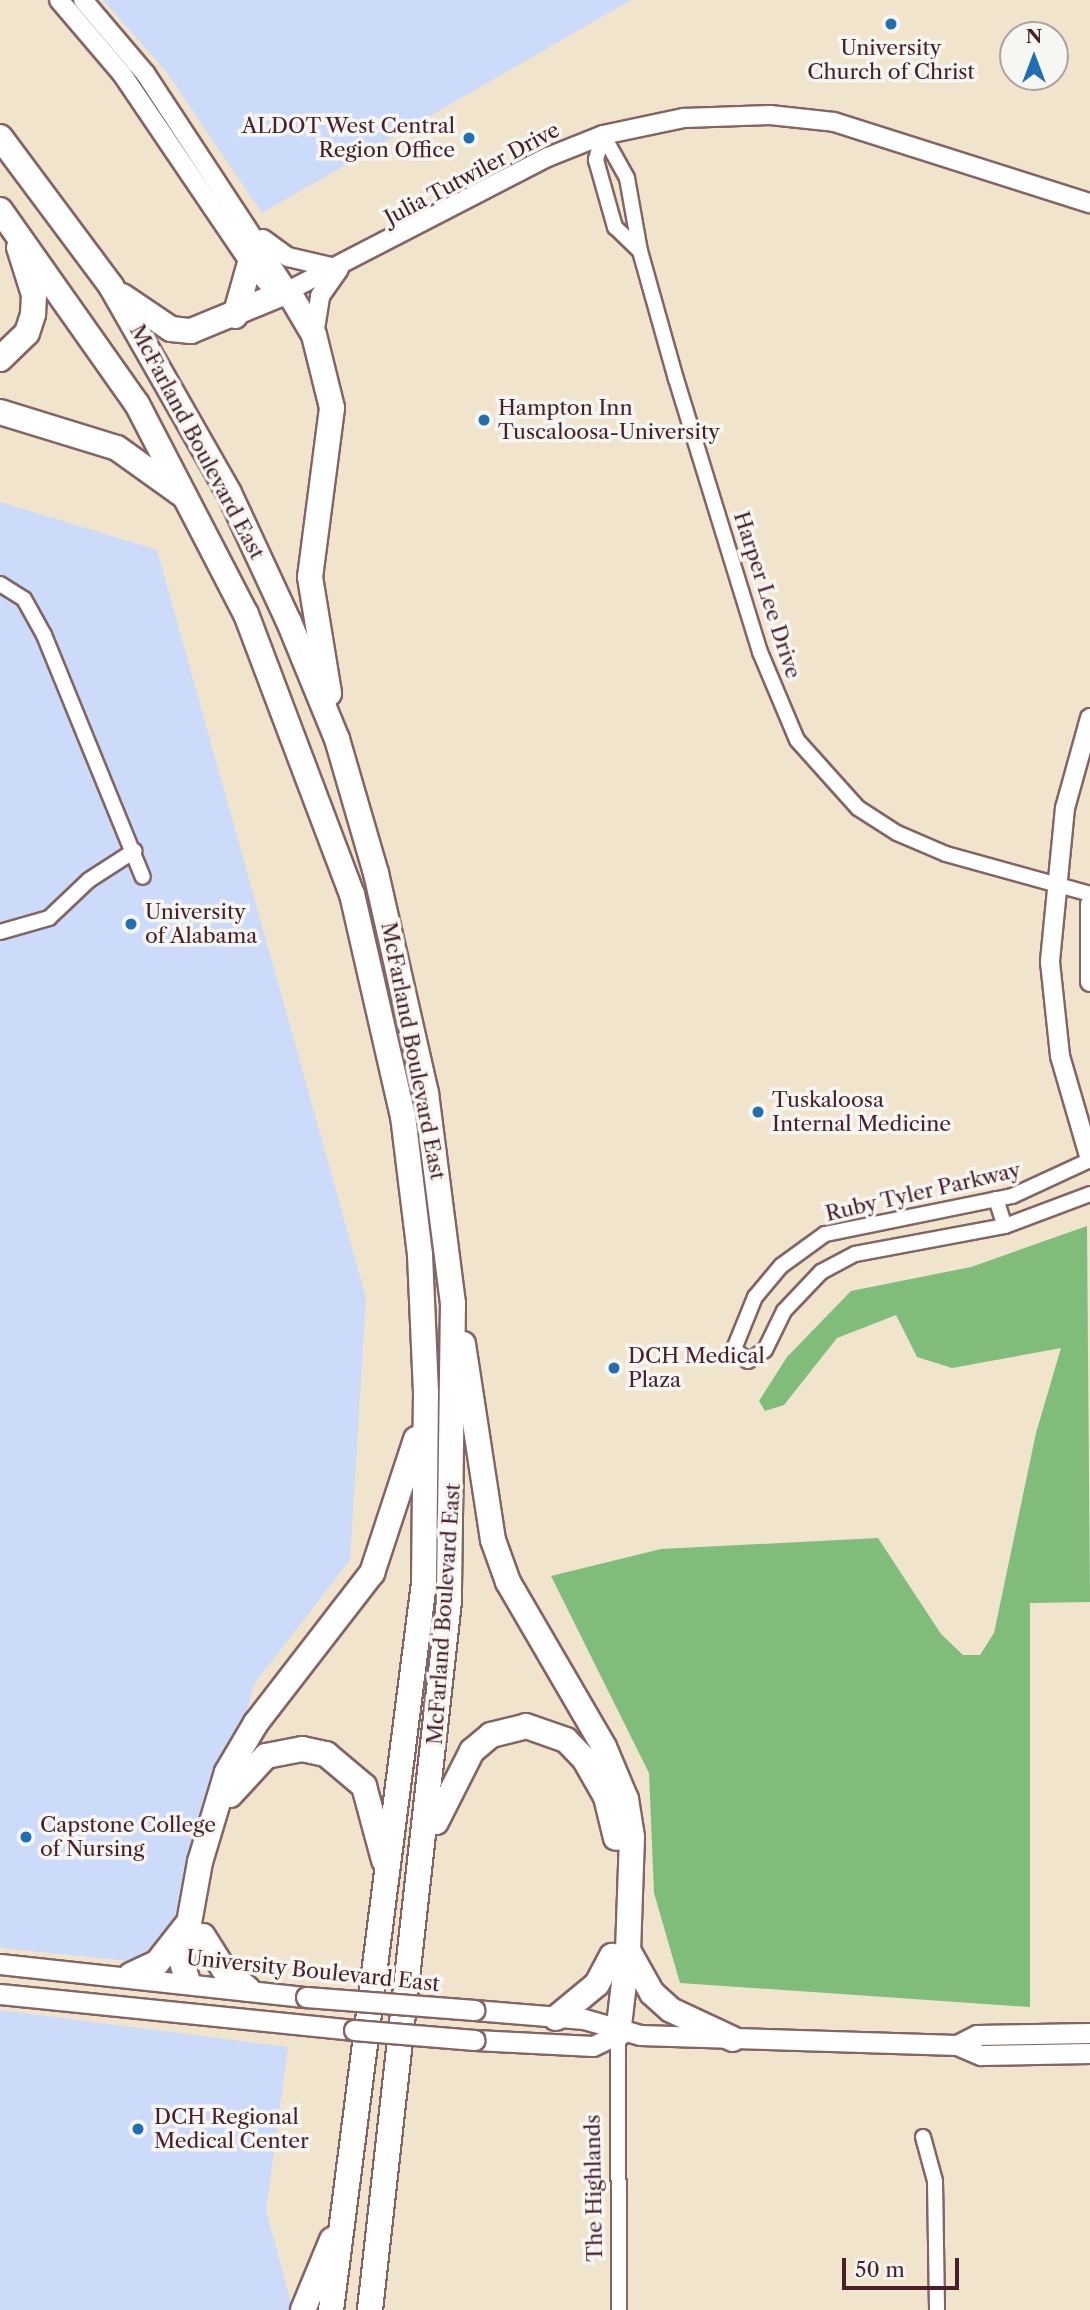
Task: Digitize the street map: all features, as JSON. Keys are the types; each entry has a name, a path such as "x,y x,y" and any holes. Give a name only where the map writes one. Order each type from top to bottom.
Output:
{"highway":[{"name":"McFarland Boulevard East","path":"0,137 111,286 229,493 337,739 376,873 426,1093 453,1303 449,1601 425,1852 370,2310"},
{"path":"0,359 27,333 33,314 30,276 5,217"},
{"name":"McFarland Boulevard East","path":"5,217 88,329 193,503 277,686 352,894 403,1116 420,1255 426,1393 420,1632 331,2310"},
{"path":"236,316 250,263"},
{"path":"111,286 171,329 211,328 288,291 314,335 332,408 310,577 337,739"},
{"path":"0,412 117,448 193,503"},
{"path":"453,1303 471,1376 493,1540 504,1572 604,1747 626,1799 632,1837 620,1952 597,1984 556,2018"},
{"path":"131,1975 157,1962 197,1928 227,1772 256,1723 372,1573 407,1483 426,1393"},
{"path":"425,1852 447,1790 481,1742 526,1727 566,1740 600,1784 614,1825 620,1952 618,2034"},
{"path":"188,1982 182,1962 197,1928 231,1792 245,1771 277,1752 326,1754 357,1776 377,1826 386,1880"},
{"path":"197,1928 224,1969 248,1989"},
{"path":"620,1952 652,1993 671,2010 733,2039"},
{"path":"303,2310 344,2213"}],"main road":[{"name":"University Boulevard East","path":"0,1964 131,1975 306,1997 584,2019 618,2034 957,2045 981,2055 1090,2053"},
{"name":"University Boulevard East","path":"0,1994 475,2040 593,2046 618,2034"},
{"name":"University Boulevard East","path":"957,2045 977,2035 1090,2033"}],"street":[{"path":"59,0 122,75 250,263 272,288 288,291"},
{"path":"83,0 145,73 252,228 288,291"},
{"name":"Julia Tutwiler Drive","path":"288,291 339,270 521,170 603,135 711,116 802,117 888,135 1090,203"},
{"name":"Harper Lee Drive","path":"603,135 596,160 615,227 640,251"},
{"name":"Harper Lee Drive","path":"603,135 628,178 640,251 760,652 797,740 858,808 897,833 946,855 1090,894"},
{"path":"252,228 288,257 339,270 320,296 314,335"},
{"path":"0,584 24,599 44,635 144,877"},
{"path":"1090,718 1065,808 1054,884 1050,962 1060,1056 1090,1159"},
{"path":"0,932 49,918 89,880 134,850"},
{"path":"1090,904 1090,982"},
{"name":"Ruby Tyler Parkway","path":"1090,1159 996,1199 825,1234 781,1266 745,1313 734,1349 748,1361 765,1350 784,1311 821,1272 868,1251 1005,1226 1090,1194"},
{"path":"996,1199 1005,1226"},
{"path":"863,1225 868,1251"},
{"name":"The Highlands","path":"618,2034 614,2065 619,2310"},
{"path":"923,2137 935,2181 937,2310"}],"shaded area":[{"path":"103,0 631,0 262,213 165,70"},
{"name":"University of Alabama","path":"0,502 157,550 366,1298 350,1560 255,1683 203,1861 169,1938 130,1961 0,1948"},
{"name":"DCH Regional Medical Center","path":"0,2010 288,2047 266,2211 293,2310 0,2310"}],"green space":[{"path":"1087,1226 1090,1602 1030,1603 1030,2007 680,1983 654,1893 649,1773 551,1576 661,1549 878,1538 941,1634 963,1655 980,1655 994,1633 1036,1433 1061,1348 952,1368 917,1357 896,1315 837,1338 784,1405 765,1411 759,1401 787,1357 851,1291 971,1267"}],"place":[{"name":"University Church of Christ","path":"891,24"},
{"name":"ALDOT West Central Region Office","path":"469,138"},
{"name":"Hampton Inn Tuscaloosa-University","path":"484,420"},
{"name":"University of Alabama","path":"131,924"},
{"name":"Tuskaloosa Internal Medicine","path":"758,1112"},
{"name":"DCH Medical Plaza","path":"614,1368"},
{"name":"Capstone College of Nursing","path":"26,1837"},
{"name":"DCH Regional Medical Center","path":"138,2129"}]}
